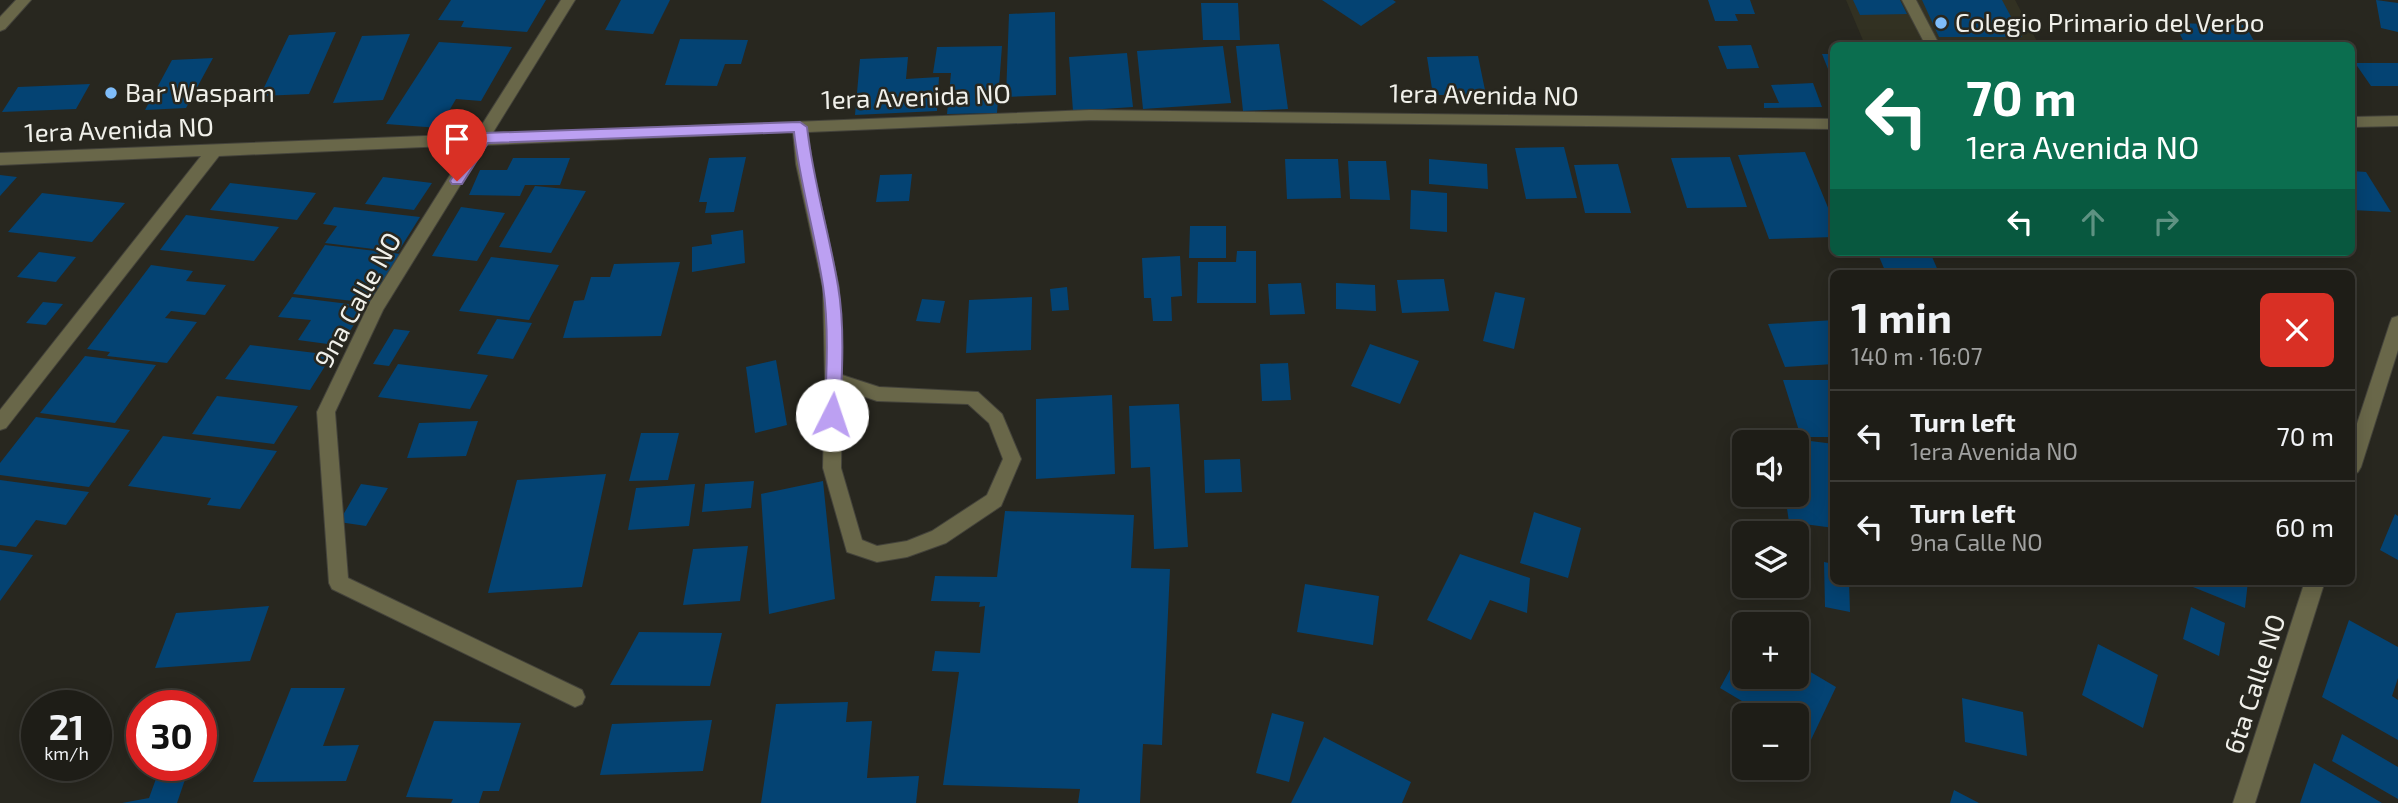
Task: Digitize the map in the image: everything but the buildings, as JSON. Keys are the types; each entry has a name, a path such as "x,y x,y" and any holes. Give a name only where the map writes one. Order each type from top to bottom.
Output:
{"street":[{"path":"0,26 24,0"},
{"name":"9na Calle NO","path":"568,0 376,307 326,412 339,583 575,697"},
{"path":"1909,0 1931,42"},
{"name":"1era Avenida NO","path":"0,159 1090,115 1830,124"},
{"path":"2355,121 2398,121"},
{"path":"800,127 804,164 831,288 834,380 832,468 854,546 877,554 907,549 939,537 994,500 1012,459 996,419 972,397 877,394 855,384 834,380"},
{"path":"0,423 214,151"},
{"path":"2355,458 2398,324"},
{"name":"6ta Calle NO","path":"2244,803 2314,585"}],"shaded area":[{"name":"Colegio Primario del Verbo","path":"1846,0 2015,0 2037,42 1864,42"}],"place":[{"name":"Colegio Primario del Verbo","path":"1941,23"},
{"name":"Bar Waspam","path":"111,93"}],"route":[{"path":"457,181 484,138 800,127 804,164 831,288 834,380 832,415"}]}
